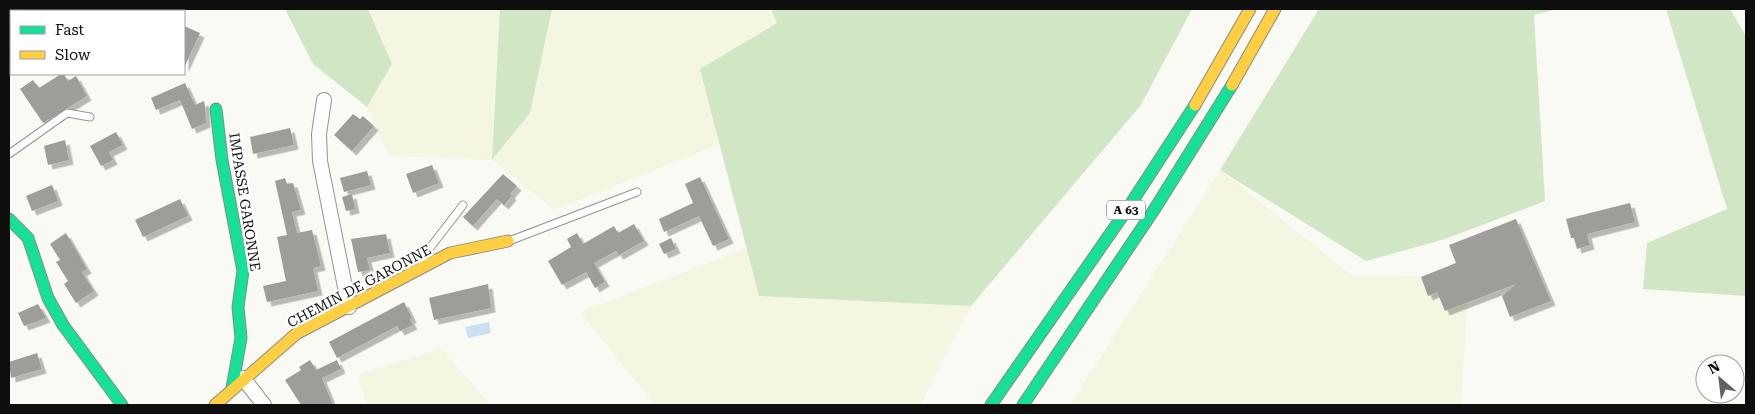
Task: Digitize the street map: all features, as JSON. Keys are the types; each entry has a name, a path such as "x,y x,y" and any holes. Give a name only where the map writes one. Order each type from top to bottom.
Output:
{"main road":[{"name":"A 63","path":"991,405 1160,161 1227,52 1250,9"},
{"name":"A 63","path":"1023,405 1176,175 1247,60 1275,9"},
{"name":"IMPASSE GARONNE","path":"216,109 222,160 243,271 238,308 241,338 232,388"},
{"path":"9,219 28,238 48,298 63,325 122,405"},
{"name":"CHEMIN DE GARONNE","path":"216,405 243,378 296,334 420,267 450,254 508,241"}],"street":[{"path":"324,100 320,134 320,161 349,307"},
{"path":"243,378 264,405"}],"lane":[{"path":"9,154 67,114 90,117"},
{"path":"508,241 637,192"},
{"path":"420,267 426,253 463,205"}],"green space":[{"path":"285,9 368,9 392,64 367,107 313,64"},
{"path":"368,9 500,9 493,159 530,113 552,9 771,9 777,22 701,69 720,144 554,210 492,160 389,156 367,107 392,64"},
{"path":"500,9 552,9 530,113 492,160"},
{"path":"771,9 1192,9 1141,105 971,306 759,296 700,69 777,23"},
{"path":"1319,9 1558,9 1534,15 1545,201 1445,239 1366,261 1220,170"},
{"path":"1666,9 1730,9 1746,36 1746,296 1643,289 1647,243 1727,209"},
{"path":"1220,170 1353,276 1469,277 1461,405 1070,405"},
{"path":"747,248 759,296 971,306 921,405 655,405 580,312"},
{"path":"441,348 491,405 367,405 358,375"}],"water":[{"path":"489,322 491,333 468,338 465,327"}],"building":[{"path":"185,26 200,33 185,66"},
{"path":"59,75 65,75 68,81 76,76 87,96 43,123 20,89 33,80 39,88"},
{"path":"185,83 195,105 204,101 205,106 206,123 192,129 180,100 156,110 151,98"},
{"path":"353,114 360,119 363,116 374,126 352,151 334,135"},
{"path":"290,128 294,145 253,154 250,137"},
{"path":"116,132 123,145 109,152 113,160 101,166 90,146"},
{"path":"65,140 69,160 48,165 44,146"},
{"path":"432,165 439,183 413,193 406,174"},
{"path":"367,171 371,185 344,192 340,178"},
{"path":"503,174 517,186 510,194 512,196 504,205 497,199 473,226 463,217"},
{"path":"700,177 729,239 713,246 699,216 664,232 659,219 693,203 685,184"},
{"path":"285,178 287,184 293,183 301,210 292,212 297,233 312,230 321,266 313,268 318,291 267,302 263,286 286,281 277,237 287,235 275,181"},
{"path":"52,185 58,201 32,211 26,196"},
{"path":"352,194 355,209 346,211 342,197"},
{"path":"180,199 188,216 143,237 135,220"},
{"path":"1630,203 1635,222 1587,234 1590,245 1577,249 1574,238 1571,238 1566,219"},
{"path":"1516,219 1551,301 1510,317 1502,296 1516,284 1445,311 1437,292 1428,296 1421,277 1456,263 1449,245"},
{"path":"634,224 644,241 619,255 616,251 594,263 605,282 595,288 586,272 562,285 548,261 571,247 567,239 577,233 583,244 614,226 618,233"},
{"path":"66,233 87,269 82,272 94,291 76,303 64,284 68,281 56,262 60,260 50,244"},
{"path":"386,234 390,253 367,258 370,270 358,272 351,239"},
{"path":"671,238 676,249 664,254 659,244"},
{"path":"488,284 491,308 434,320 429,298"},
{"path":"404,302 412,318 410,320 413,325 400,331 397,326 337,358 329,342"},
{"path":"38,304 46,318 24,326 18,313"},
{"path":"37,353 42,369 11,378 9,362"},
{"path":"310,360 316,370 337,360 341,369 322,378 333,405 301,405 285,380 301,370 299,367"}],"traffic: fast":[{"path":"1023,405 1154,210 1232,85"},
{"path":"991,405 1126,211 1195,105"},
{"path":"216,109 222,160 243,271 238,307 241,338 232,388"},
{"path":"9,219 28,238 48,298 63,325 122,405"}],"traffic: slow":[{"path":"1195,105 1250,9"},
{"path":"1232,85 1275,9"},
{"path":"215,405 296,334 450,253 508,241"}]}
